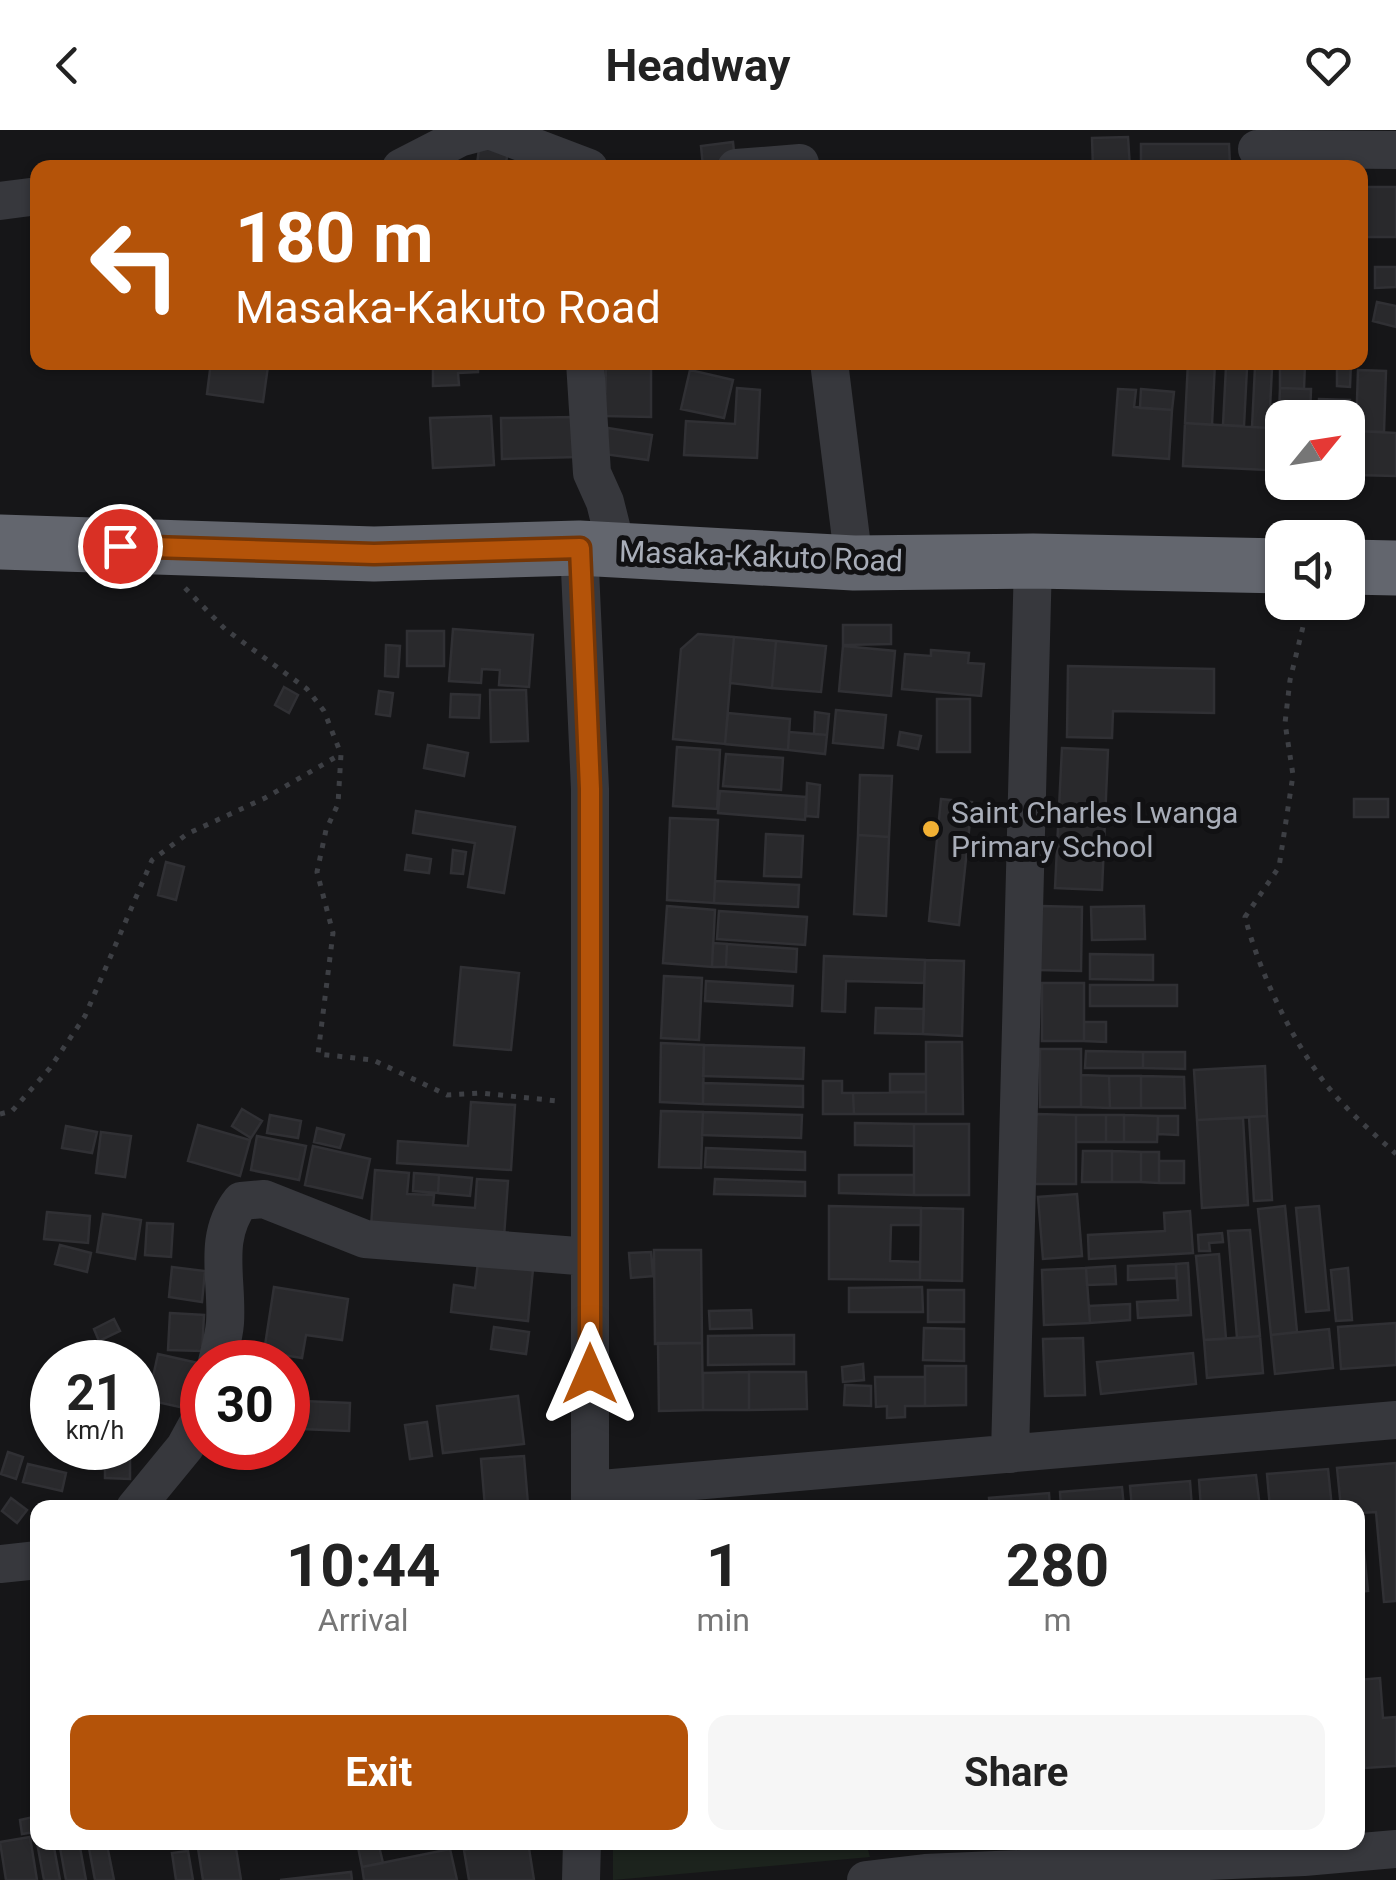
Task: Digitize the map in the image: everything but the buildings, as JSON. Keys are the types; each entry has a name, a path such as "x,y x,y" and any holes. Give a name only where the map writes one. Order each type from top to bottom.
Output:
{"highway":[{"name":"Masaka-Kakuto Road","path":"0,542 374,554 598,549 854,563 1033,561 1265,566"},
{"path":"1365,567 1396,568"}],"street":[{"path":"416,160 459,138 488,130 569,160"},
{"path":"574,130 586,160"},
{"path":"1256,149 1396,150"},
{"path":"771,160 798,154"},
{"path":"0,201 30,197"},
{"path":"586,370 592,473 605,502 598,549 590,789 590,1499 1010,1454 1396,1420"},
{"path":"830,370 854,563"},
{"path":"1010,1454 1033,561"},
{"path":"222,1340 227,1218 241,1201 264,1198 365,1239 590,1257"},
{"path":"141,1500 180,1453"},
{"path":"0,1564 30,1561"},
{"path":"866,1880 924,1873 1304,1857 1396,1849"},
{"path":"581,1880 582,1850"},
{"path":"905,1850 924,1873"}],"path":[{"path":"160,548 187,592 225,629 307,689 324,711 342,754 338,804 326,830 317,872 333,933 318,1054 373,1060 447,1095 480,1093 590,1105"},
{"path":"1305,620 1290,680 1285,723 1293,776 1279,866 1245,917 1253,948 1300,1045 1326,1085 1396,1154"},
{"path":"0,1114 12,1111 50,1068 85,1016 152,860 186,834 265,798 342,754"}],"shaded area":[{"path":"613,1850 868,1850 870,1857 613,1880"}],"place":[{"name":"Saint Charles Lwanga Primary School","path":"931,829"}],"route":[{"path":"120,546 374,554 580,548 590,789 590,1374"}]}
